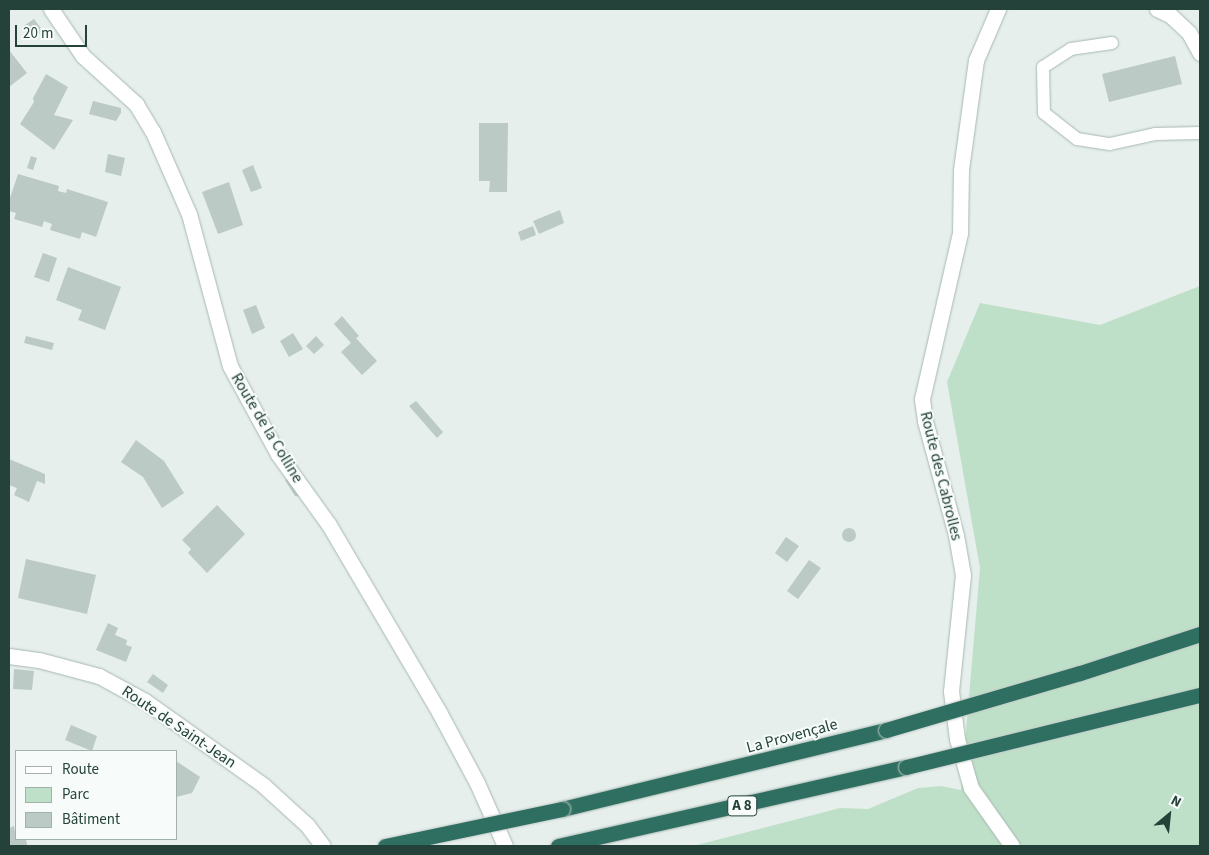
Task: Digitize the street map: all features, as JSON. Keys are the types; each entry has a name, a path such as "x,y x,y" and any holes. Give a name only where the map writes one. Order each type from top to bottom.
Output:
{"highway":[{"name":"La Provençale","path":"385,846 562,809 730,770 886,730 1080,674 1200,634"},
{"name":"A 8","path":"558,846 906,767 1200,695"}],"street":[{"name":"Route de la Colline","path":"51,9 83,56 136,104 153,132 189,214 230,366 278,454 329,525 439,712 477,783 505,846"},
{"name":"Route des Cabrolles","path":"998,9 976,60 960,170 960,233 922,399 924,421 956,535 963,575 951,691 957,740 971,788 1012,846"},
{"path":"1157,9 1170,15 1189,33 1200,53"},
{"name":"Route de Saint-Jean","path":"9,656 39,660 99,676 145,701 263,785 307,825 323,846"}],"lane":[{"path":"1112,43 1071,49 1043,67 1044,114 1077,139 1110,144 1155,134 1200,133"}],"green space":[{"path":"1200,286 1200,846 693,846 840,808 868,809 918,788 941,786 961,790 980,568 947,382 980,303 1100,325"}],"building":[{"path":"34,19 43,31 31,40 22,27"},
{"path":"9,50 27,73 9,87"},
{"path":"1175,56 1182,84 1109,102 1102,74"},
{"path":"46,74 68,87 54,115 73,120 54,150 20,124 34,102 33,98"},
{"path":"93,101 121,108 121,113 116,121 89,114"},
{"path":"479,123 508,123 507,192 489,192 490,181 479,181"},
{"path":"108,154 125,158 121,176 105,172"},
{"path":"31,156 37,158 33,170 27,168"},
{"path":"253,165 262,188 251,192 242,170"},
{"path":"18,174 59,186 58,191 66,193 67,189 108,202 96,237 82,232 80,239 50,230 52,224 44,221 42,227 14,219 16,213 9,211 9,201"},
{"path":"229,182 243,225 218,234 202,192"},
{"path":"560,210 564,223 539,234 533,221"},
{"path":"533,226 536,235 521,241 518,232"},
{"path":"43,253 57,258 49,282 34,277"},
{"path":"68,267 121,287 105,330 78,320 82,310 56,300"},
{"path":"256,305 265,328 252,334 243,310"},
{"path":"342,316 359,336 356,338 377,361 362,375 341,352 351,343 334,324"},
{"path":"293,333 303,349 289,357 280,341"},
{"path":"26,336 54,343 52,350 24,343"},
{"path":"316,336 324,345 314,354 306,346"},
{"path":"416,401 443,432 437,438 409,406"},
{"path":"136,440 164,461 184,493 162,508 143,477 121,462"},
{"path":"9,459 45,474 45,484 37,481 29,502 14,495 17,488 9,485"},
{"path":"292,476 307,497 295,496 285,480"},
{"path":"217,505 245,534 207,573 188,553 191,549 182,540"},
{"path":"846,528 852,528 856,535 852,542 846,542 842,538 842,532"},
{"path":"786,537 799,546 787,562 775,553"},
{"path":"26,559 96,575 87,614 18,598"},
{"path":"809,560 821,568 798,599 787,591"},
{"path":"108,623 118,628 115,635 127,640 126,645 132,647 126,662 96,650"},
{"path":"14,669 34,671 32,690 13,689"},
{"path":"153,674 168,685 163,693 147,682"},
{"path":"71,725 97,736 92,750 65,740"},
{"path":"178,762 200,777 192,793 178,796"},
{"path":"14,826 15,840 26,840 27,845 9,846 9,828"}]}
